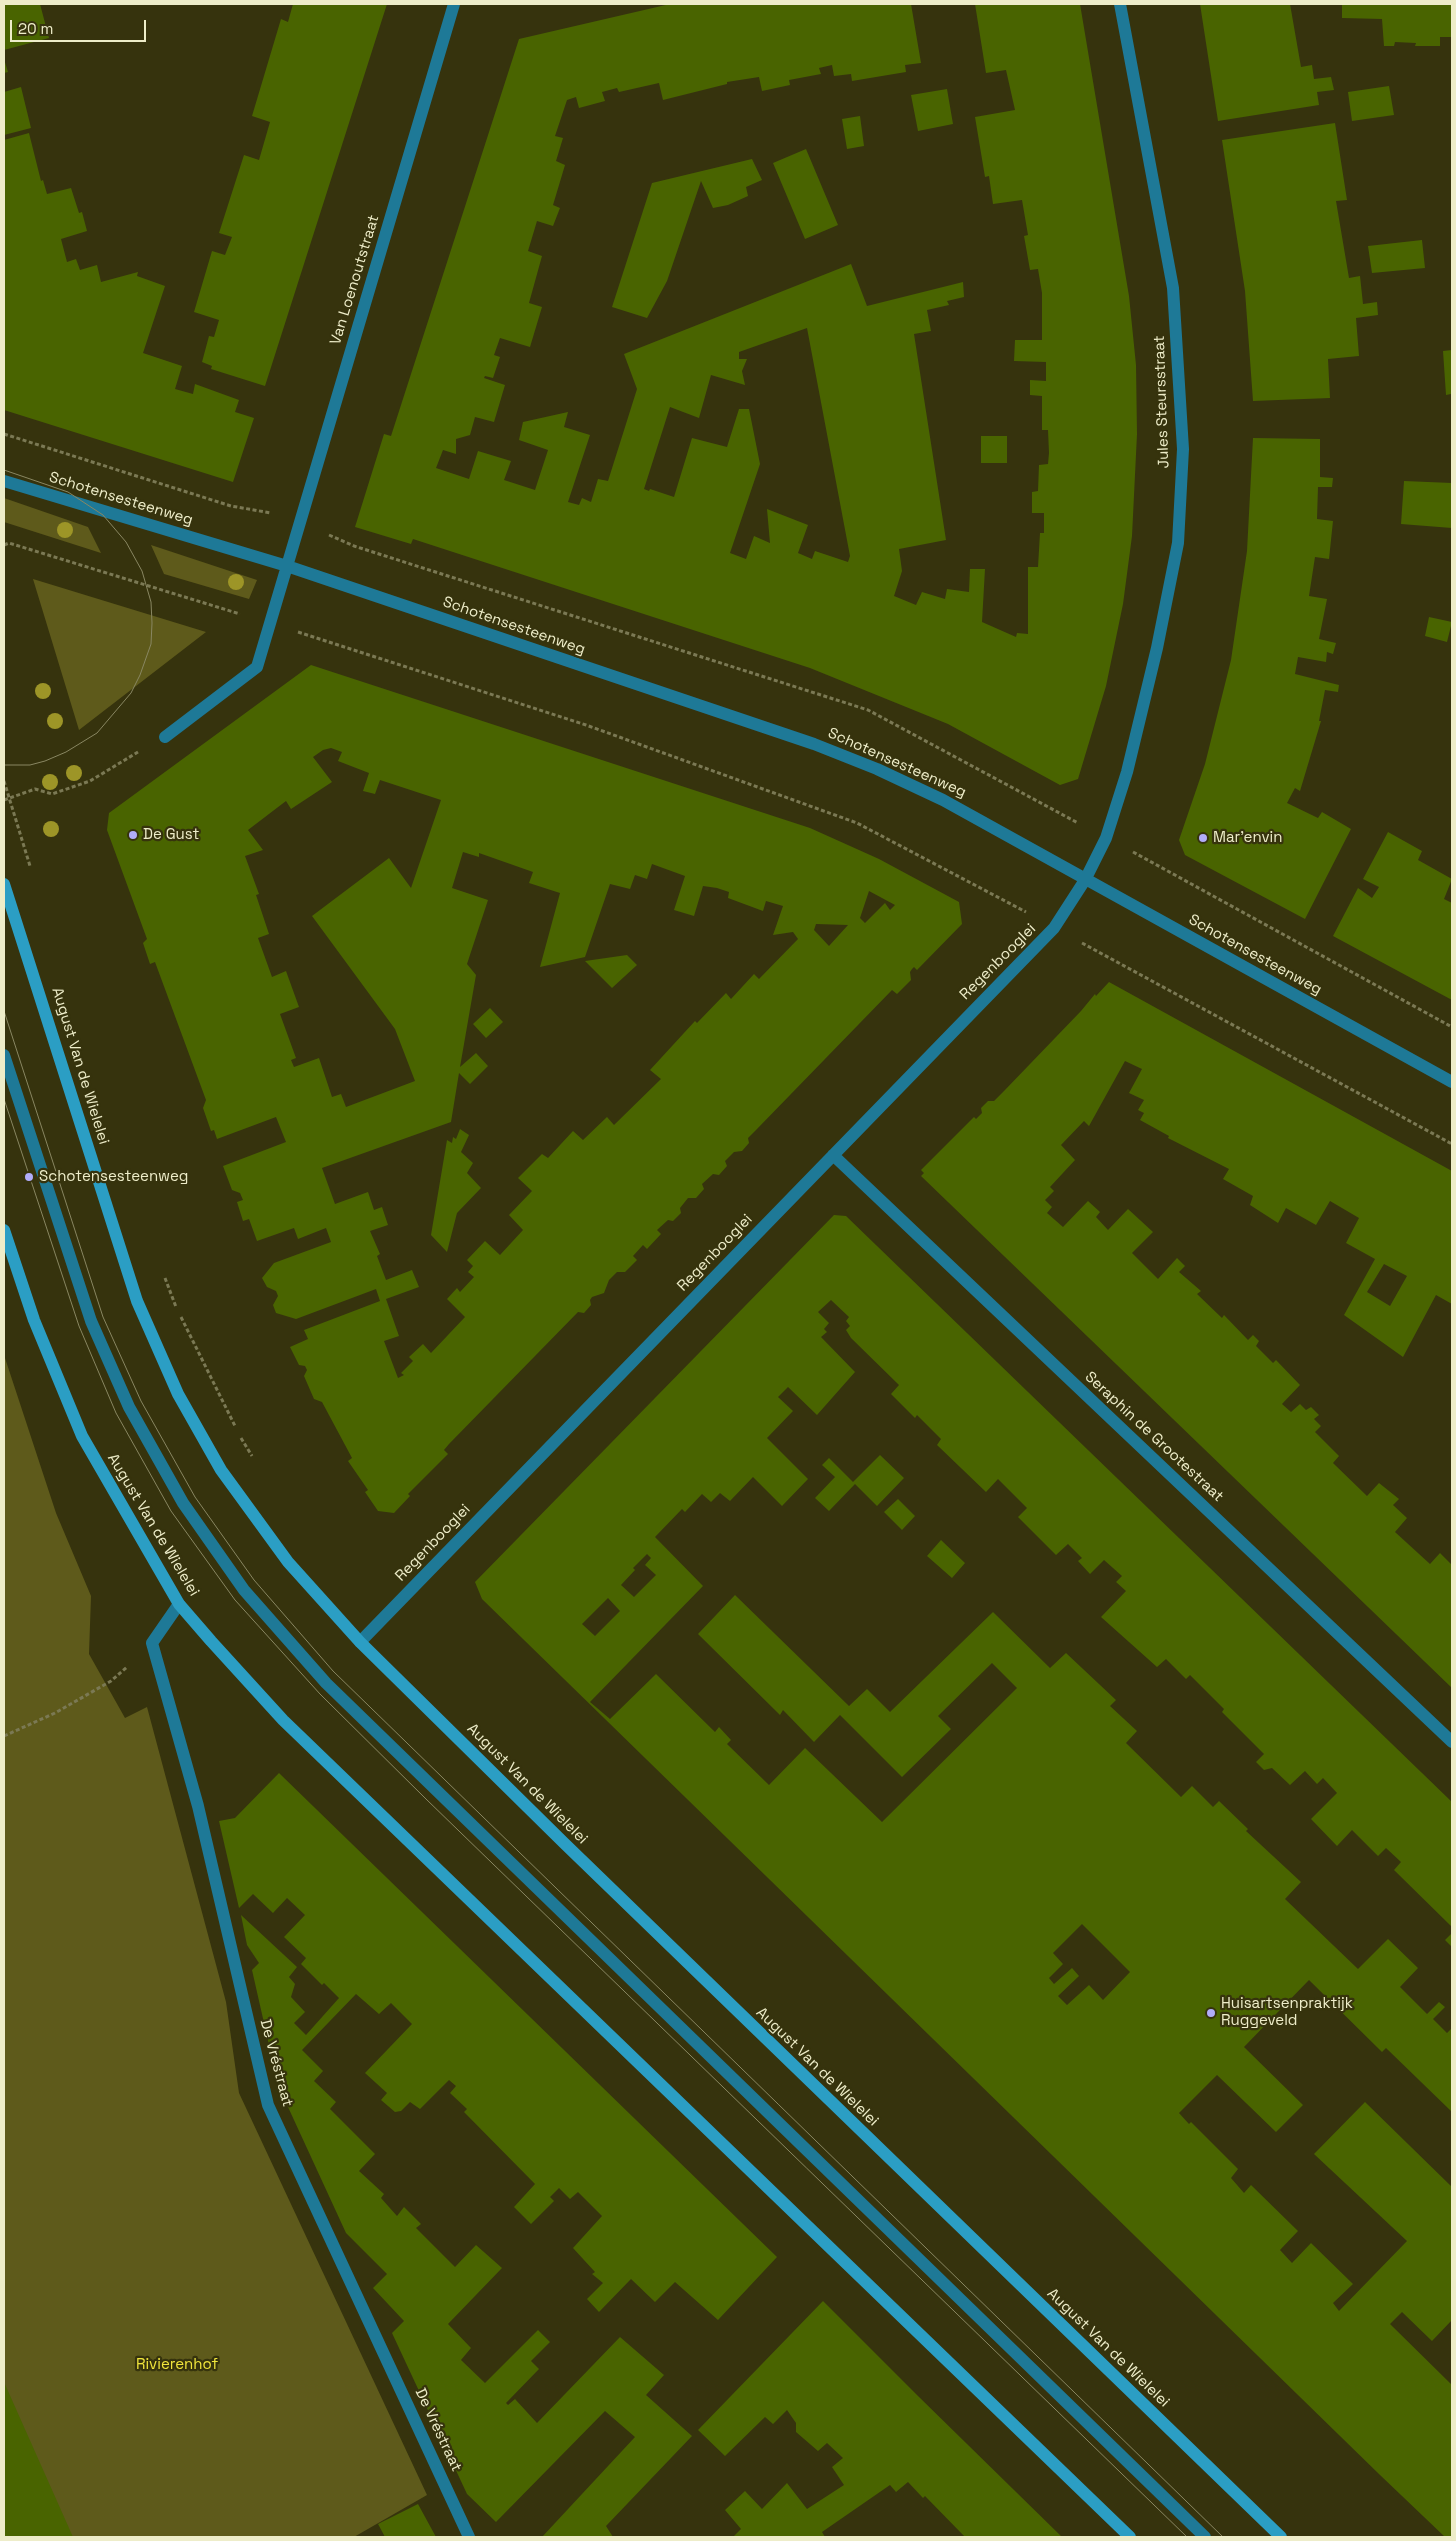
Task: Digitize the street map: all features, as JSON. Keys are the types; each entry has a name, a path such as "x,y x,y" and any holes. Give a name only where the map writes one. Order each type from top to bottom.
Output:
{"main road":[{"name":"August Van de Wielelei","path":"4,884 137,1301 178,1394 222,1470 278,1549 360,1642 780,2054 1281,2537"},
{"name":"August Van de Wielelei","path":"4,1230 34,1320 82,1436 179,1604 251,1687 283,1720 1130,2537"}],"street":[{"name":"Van Loenoutstraat","path":"287,566 454,4"},
{"name":"Jules Steursstraat","path":"1085,880 1106,838 1127,772 1157,648 1178,543 1183,449 1173,288 1120,4"},
{"name":"Schotensesteenweg","path":"4,481 287,566 804,741 877,769 944,800 1085,880 1452,1082"},
{"path":"165,737 257,667 287,566"},
{"name":"Regenbooglei","path":"360,1642 1054,928 1085,880"},
{"path":"4,1055 91,1321 129,1407 183,1503 244,1590 326,1683 1205,2537"},
{"name":"Seraphin de Grootestraat","path":"833,1155 1452,1742"},
{"path":"152,1643 179,1604"},
{"name":"De Vréstraat","path":"152,1643 198,1806 268,2105 470,2537"}],"path":[{"path":"4,545 9,544 270,623 586,725 857,823 1452,1144"},
{"path":"4,800 34,789 52,794 90,781 165,737"},
{"path":"4,781 33,874"},
{"path":"162,1270 178,1312 236,1429 256,1463"},
{"path":"4,1736 55,1713 111,1681 152,1643"}],"green space":[{"path":"4,498 88,527 101,553 4,522"},
{"path":"151,545 257,580 249,599 164,574"},
{"path":"33,579 206,632 79,730"},
{"name":"Rivierenhof","path":"4,1355 56,1513 91,1596 89,1654 125,1718 147,1707 226,2002 239,2093 427,2495 354,2537 4,2537"}],"building":[{"path":"4,4 40,4 49,38 4,50"},
{"path":"293,4 387,4 265,386 211,369 212,366 202,362 209,336 214,337 219,320 194,312 212,251 225,255 232,237 219,233 244,155 259,160 270,122 252,116 281,19 288,22"},
{"path":"670,4 911,4 921,63 905,65 906,72 852,81 851,74 834,76 832,65 819,68 821,74 789,80 790,85 762,91 759,77 727,82 727,84 663,100 659,83 619,92 617,88 602,92 605,101 579,108 576,97 567,100 555,136 563,138 556,161 565,165 553,205 560,208 553,226 537,221 528,251 542,256 529,303 542,307 530,347 500,338 494,355 500,357 493,378 485,376 484,378 505,385 494,422 475,417 470,435 456,439 456,454 443,450 436,468 469,479 478,451 511,461 504,480 535,490 548,450 519,440 523,422 568,412 564,427 590,435 568,502 579,505 582,498 591,502 598,479 608,481 637,389 624,354 851,264 867,306 963,282 964,297 947,301 949,305 927,310 931,331 914,334 946,540 899,549 902,571 894,596 916,605 922,592 945,599 947,589 969,592 970,569 985,569 982,622 1016,637 1017,633 1028,634 1028,567 1038,567 1040,533 1044,533 1044,513 1032,513 1032,492 1038,491 1039,465 1048,464 1049,453 1048,430 1042,430 1042,396 1030,395 1030,380 1046,381 1046,362 1014,361 1015,340 1042,340 1042,293 1038,269 1030,270 1024,236 1028,235 1022,200 993,204 989,176 985,177 975,117 1015,110 1006,70 986,73 975,4 1080,4 1129,296 1136,365 1137,434 1132,536 1123,604 1106,686 1078,779 1060,785 948,724 810,668 413,539 411,544 355,527 384,434 391,436 519,39","holes":["807,328 850,556 848,562 815,551 812,559 798,553 808,525 767,509 770,543 754,536 746,559 730,553 760,464 749,409 739,409 727,447 692,438 674,497 650,489 649,491 644,489 670,407 699,418 711,375 745,385 742,371 747,359 739,359 739,352"]},
{"path":"1200,4 1290,4 1301,67 1312,65 1314,79 1331,77 1334,90 1317,92 1319,105 1218,121"},
{"path":"1342,4 1452,4 1452,37 1440,37 1440,46 1415,46 1416,43 1395,42 1394,46 1384,46 1382,19 1342,18"},
{"path":"4,59 8,72 4,73"},
{"path":"1389,86 1394,115 1352,121 1348,92"},
{"path":"21,87 31,128 4,135 4,92"},
{"path":"947,89 953,124 918,131 911,95"},
{"path":"860,116 864,146 847,149 842,119"},
{"path":"1335,123 1347,200 1336,201 1349,278 1360,276 1363,304 1377,302 1378,315 1356,318 1359,356 1328,359 1330,398 1253,401 1245,291 1222,140"},
{"path":"29,133 41,181 43,180 47,194 71,188 79,213 82,212 87,231 61,239 67,262 76,259 80,270 97,265 101,282 138,272 137,276 165,286 143,353 182,366 175,389 193,394 195,384 239,400 235,412 254,418 233,482 4,410 4,140"},
{"path":"806,149 838,225 805,239 773,163"},
{"path":"752,159 762,180 746,187 748,196 728,205 713,208 701,181 667,281 647,318 612,307 652,183"},
{"path":"1422,240 1425,268 1372,273 1368,246"},
{"path":"1452,350 1452,397 1451,394 1446,395 1443,351"},
{"path":"981,436 1007,436 1007,463 981,463"},
{"path":"1253,438 1320,439 1320,477 1333,478 1332,487 1318,487 1317,519 1333,521 1329,559 1315,557 1309,596 1327,599 1319,639 1336,643 1333,654 1327,652 1326,662 1298,657 1295,674 1339,685 1338,692 1325,690 1319,721 1321,721 1300,791 1295,788 1287,803 1318,818 1322,812 1351,829 1305,919 1185,855 1179,840 1205,764 1231,660 1247,551"},
{"path":"1404,481 1452,483 1452,528 1401,524"},
{"path":"1429,617 1452,622 1447,642 1425,636"},
{"path":"311,665 810,828 879,859 959,902 962,924 917,970 914,967 912,969 910,972 911,980 897,994 892,990 748,1138 749,1143 742,1151 734,1152 725,1161 727,1166 719,1175 713,1174 702,1184 704,1189 696,1198 688,1198 680,1208 681,1213 673,1221 668,1220 657,1230 661,1234 647,1249 643,1245 633,1256 637,1260 625,1272 617,1272 609,1280 604,1293 592,1297 590,1300 591,1305 584,1313 578,1312 449,1444 444,1450 448,1454 408,1494 410,1496 394,1513 378,1511 365,1492 368,1490 348,1461 352,1458 322,1402 314,1399 304,1376 307,1370 305,1366 299,1365 290,1347 308,1339 304,1330 380,1301 376,1289 296,1319 276,1313 273,1305 278,1296 276,1291 267,1287 262,1278 274,1263 331,1242 326,1228 298,1239 294,1228 257,1241 249,1219 243,1221 237,1202 243,1200 240,1193 232,1190 223,1166 286,1142 276,1117 217,1139 214,1130 211,1131 203,1108 206,1100 155,962 150,964 143,943 147,939 107,830 109,813","holes":["331,748 342,752 338,761 369,773 363,791 375,794 380,780 441,800 411,888 389,858 312,916 395,1029 415,1081 346,1107 341,1094 332,1097 319,1058 294,1067 291,1060 296,1058 280,1014 299,1007 286,971 272,977 258,938 269,934 256,895 259,894 245,856 263,850 248,830 286,801 291,809 332,782 313,757 323,750","463,852 479,857 479,853 533,872 529,883 560,893 540,967 585,957 610,884 630,889 635,875 647,879 652,864 685,876 674,910 694,916 703,886 717,888 729,892 728,898 763,911 766,901 783,906 773,935 793,932 798,939 759,979 754,974 731,999 726,993 697,1023 695,1021 650,1070 661,1079 614,1125 607,1117 583,1140 573,1131 548,1158 542,1154 518,1178 532,1191 509,1215 523,1230 500,1255 485,1241 467,1260 473,1266 468,1272 474,1277 460,1292 457,1288 447,1299 465,1317 431,1353 423,1344 409,1357 413,1361 401,1373 404,1375 398,1378 384,1341 399,1336 386,1299 419,1287 412,1270 386,1280 377,1256 380,1254 370,1231 388,1225 382,1207 374,1210 368,1192 335,1204 322,1168 451,1122 459,1073 470,1084 488,1066 476,1053 460,1067 476,975 467,964 488,900 452,888","869,891 895,905 890,910 885,903 865,923 860,918","816,924 848,925 829,946 814,930"]},
{"path":"1388,832 1422,851 1418,860 1452,879 1444,899 1452,903 1452,1000 1333,936 1358,888 1372,898 1379,887 1363,879"},
{"path":"627,955 637,965 612,988 585,961"},
{"path":"1109,982 1452,1171 1452,1304 1436,1295 1403,1357 1344,1315 1375,1259 1346,1243 1359,1218 1330,1201 1316,1225 1286,1208 1278,1223 1250,1205 1253,1196 1223,1179 1229,1169 1168,1138 1169,1136 1140,1120 1144,1113 1138,1110 1144,1100 1129,1093 1142,1069 1125,1061 1089,1126 1084,1121 1061,1145 1075,1160 1050,1187 1054,1191 1045,1200 1052,1207 1047,1213 1063,1227 1088,1201 1100,1212 1096,1217 1108,1230 1128,1209 1153,1232 1132,1253 1158,1279 1177,1258 1185,1266 1179,1272 1201,1291 1197,1294 1222,1318 1224,1315 1248,1340 1253,1335 1259,1341 1256,1346 1273,1363 1276,1360 1300,1385 1282,1404 1291,1412 1300,1404 1306,1410 1311,1407 1319,1415 1314,1419 1321,1426 1315,1432 1339,1456 1333,1463 1367,1496 1379,1483 1399,1499 1393,1505 1407,1518 1395,1532 1430,1564 1440,1553 1452,1565 1452,1688 921,1176 924,1173 921,1170 974,1117 976,1119 982,1113 981,1108 988,1101 994,1101 1095,994 1096,996","holes":["1384,1264 1407,1276 1390,1306 1367,1292"]},
{"path":"490,1008 503,1022 486,1038 473,1024"},
{"path":"460,1129 469,1135 461,1152 473,1163 467,1173 481,1188 457,1213 447,1252 431,1235 447,1140 452,1143 453,1137 456,1139"},
{"path":"834,1215 846,1216 1452,1802 1452,1927 1394,1870 1401,1862 1386,1848 1378,1856 1352,1830 1337,1846 1311,1819 1337,1793 1323,1778 1317,1784 1305,1771 1290,1785 1272,1768 1264,1770 1256,1762 1264,1754 1222,1712 1224,1709 1190,1675 1186,1679 1166,1659 1157,1667 1101,1617 1126,1591 1116,1582 1122,1576 1104,1560 1090,1574 1078,1561 1082,1558 1068,1544 1056,1555 1018,1517 1027,1508 998,1479 986,1492 937,1445 941,1439 917,1415 915,1418 891,1394 899,1385 851,1338 846,1330 850,1326 846,1321 849,1317 831,1300 818,1312 829,1323 824,1329 827,1332 821,1337 855,1372 817,1415 788,1387 778,1397 793,1411 767,1438 808,1479 782,1506 753,1477 730,1501 720,1493 711,1502 702,1494 685,1512 682,1509 655,1537 703,1586 590,1702 610,1719 656,1674 715,1732 719,1727 731,1740 727,1744 769,1785 805,1748 882,1822 1017,1688 992,1663 938,1716 951,1729 902,1777 840,1715 814,1742 783,1710 780,1715 698,1634 735,1595 849,1706 867,1689 890,1712 993,1612 1050,1668 1066,1653 1116,1700 1110,1706 1137,1731 1126,1743 1181,1797 1192,1786 1213,1807 1219,1801 1248,1829 1246,1831 1301,1882 1285,1899 1358,1969 1388,1939 1418,1968 1400,1987 1427,2014 1439,2002 1445,2007 1433,2019 1447,2033 1452,2028 1452,2112 1386,2048 1382,2052 1309,1980 1244,2047 1303,2105 1276,2132 1217,2075 1179,2113 1189,2124 1191,2122 1238,2169 1231,2178 1244,2193 1251,2185 1298,2231 1280,2250 1292,2263 1311,2243 1353,2284 1333,2303 1339,2311 1407,2241 1314,2154 1365,2102 1452,2187 1452,2320 1432,2341 1402,2312 1390,2324 1452,2385 1452,2537 1445,2537 1380,2475 482,1599 475,1582","holes":["647,1554 651,1558 645,1565 656,1575 634,1597 621,1585 635,1570 633,1568","608,1598 620,1611 595,1636 582,1624","1082,1924 1130,1972 1103,2000 1089,1985 1067,2005 1058,1996 1079,1976 1072,1968 1054,1984 1049,1978 1063,1964 1053,1953"]},
{"path":"880,1455 904,1478 877,1506 855,1484 829,1511 815,1498 835,1477 822,1465 829,1458 853,1482"},
{"path":"898,1499 915,1516 902,1530 884,1512"},
{"path":"941,1540 965,1563 952,1578 927,1556"},
{"path":"279,1773 777,2257 718,2320 675,2282 655,2302 631,2279 599,2312 587,2299 603,2283 592,2274 595,2272 573,2248 602,2216 578,2192 570,2199 559,2188 550,2197 554,2201 531,2224 514,2207 535,2184 464,2112 467,2109 450,2093 456,2086 449,2080 420,2109 410,2102 401,2111 395,2112 381,2100 387,2093 365,2073 412,2024 391,2003 379,2014 356,1994 302,2050 323,2071 314,2081 336,2102 330,2109 375,2154 359,2171 384,2194 381,2198 397,2216 404,2207 421,2224 416,2228 455,2267 476,2245 502,2268 448,2324 471,2348 461,2360 485,2383 538,2330 550,2342 531,2361 539,2369 506,2403 508,2405 515,2399 537,2423 620,2337 664,2375 646,2395 692,2436 606,2526 613,2537 542,2537 635,2437 605,2411 496,2522 467,2494 392,2333 404,2321 373,2288 387,2274 346,2233 288,2107 276,2076 252,1970 259,1963 247,1945 241,1915 297,1967 289,1977 295,1984 291,1997 305,2012 294,2023 306,2035 339,1998 324,1983 322,1985 301,1964 306,1958 284,1937 305,1915 287,1898 273,1913 253,1894 239,1908 219,1821 235,1818"},
{"path":"1452,1933 1452,1947 1445,1940"},
{"path":"823,2301 1062,2537 965,2537 925,2496 923,2498 908,2482 896,2492 890,2485 822,2532 825,2537 733,2537 741,2529 725,2510 745,2491 762,2509 787,2483 807,2509 844,2485 832,2467 843,2458 827,2443 818,2451 796,2432 796,2423 787,2410 773,2424 765,2417 725,2456 698,2430"},
{"path":"4,2382 73,2537 4,2537"},
{"path":"418,2504 436,2537 385,2537 378,2524"}],"tram line":[{"path":"4,470 68,492 103,515 126,542 142,571 151,602 152,623 151,644 140,675 131,693 97,733 66,752 45,761 30,765 4,765"},
{"path":"4,1011 103,1317 141,1401 195,1497 254,1580 333,1671 1223,2537"},
{"path":"4,1099 79,1326 116,1413 171,1511 235,1600 320,1694 426,1799 1187,2537"}],"place":[{"name":"De Gust","path":"133,835"},
{"name":"Mar'envin","path":"1203,838"},
{"name":"Schotensesteenweg","path":"29,1177"},
{"name":"Huisartsenpraktijk Ruggeveld","path":"1211,2013"}]}
